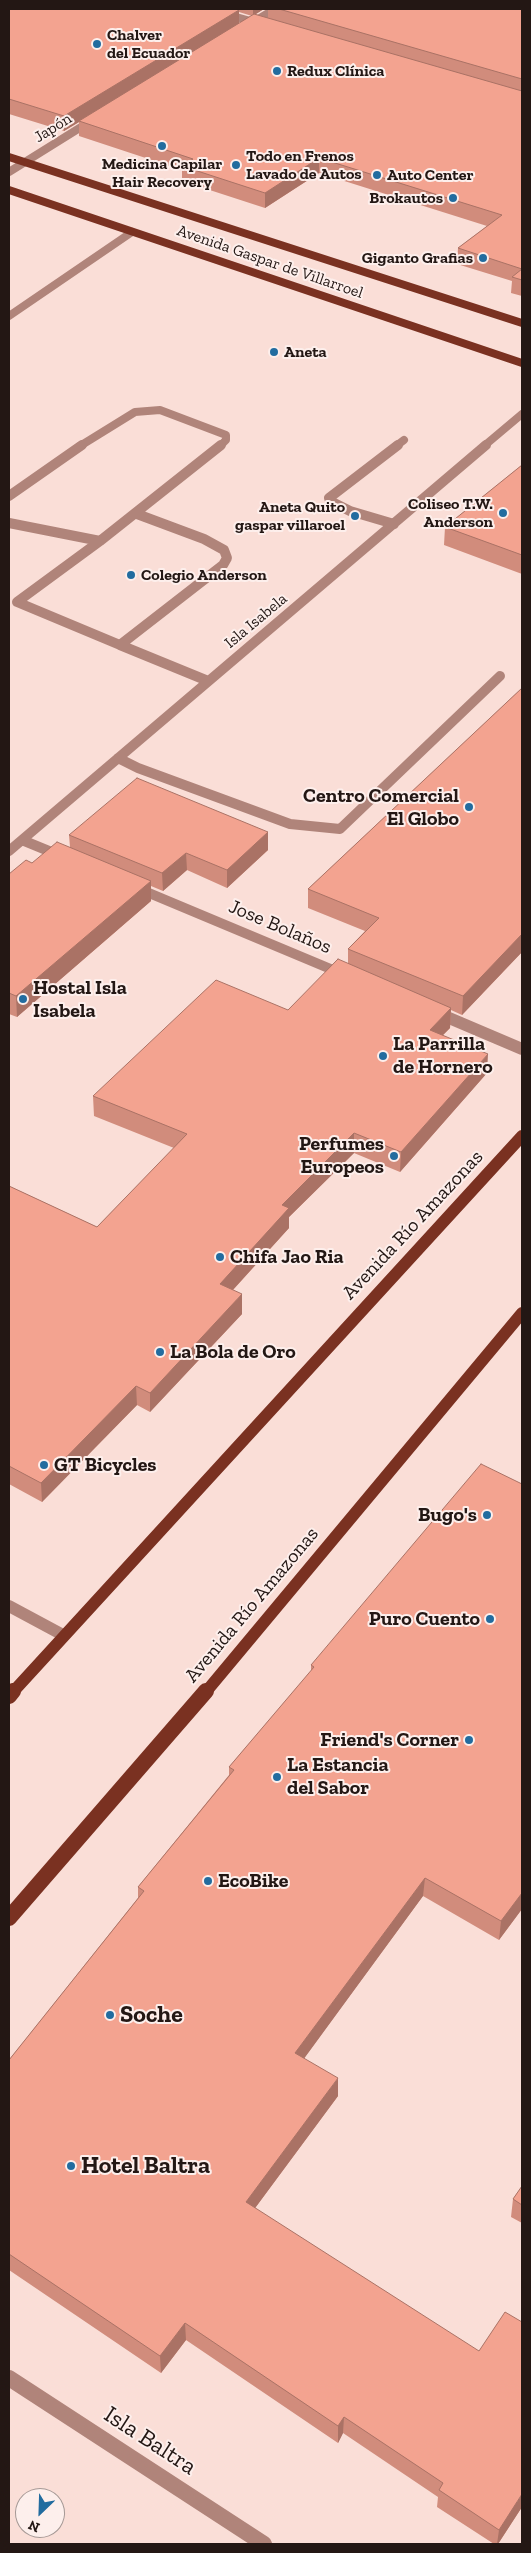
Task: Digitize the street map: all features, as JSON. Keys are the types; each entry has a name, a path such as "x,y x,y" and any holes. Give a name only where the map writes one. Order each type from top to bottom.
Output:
{"main road":[{"name":"Avenida Gaspar de Villarroel","path":"9,157 522,323"},
{"name":"Avenida Gaspar de Villarroel","path":"9,190 522,363"},
{"name":"Avenida Río Amazonas","path":"9,1696 522,1136"},
{"name":"Avenida Río Amazonas","path":"9,1918 198,1701 522,1313"}],"street":[{"path":"208,9 267,26"},
{"path":"246,27 276,9"},
{"name":"Japón","path":"9,172 102,114"},
{"path":"9,316 132,232"},
{"path":"9,496 102,431 135,412 160,410 226,435 226,440 220,446 137,514 13,601"},
{"name":"Isla Isabela","path":"9,851 522,414"},
{"path":"394,524 350,511 330,501 329,498 404,440"},
{"path":"120,645 223,565 227,558 224,550 204,538 137,514"},
{"path":"9,523 100,541"},
{"path":"13,601 208,681"},
{"path":"118,758 138,768 290,824 340,829 500,676"},
{"path":"22,840 68,859"},
{"name":"Jose Bolaños","path":"122,882 359,981"},
{"path":"422,1007 522,1049"},
{"path":"9,1606 63,1635"},
{"name":"Isla Baltra","path":"9,2378 264,2544"}],"building":[{"path":"9,9 239,10 64,116 9,99"},
{"path":"279,9 522,9 522,79"},
{"path":"254,14 522,91 522,269 458,248 502,215 319,158 265,193 182,166 193,159 79,121"},
{"path":"522,269 522,280 512,277"},
{"name":"Coliseo T.W. Anderson","path":"522,465 522,555 445,527"},
{"name":"Centro Comercial El Globo","path":"522,688 522,934 463,996 348,949 379,918 308,889"},
{"path":"137,778 268,832 227,870 186,853 162,873 69,835"},
{"path":"57,842 151,881 16,996 9,993 9,874 26,860 32,863"},
{"path":"338,959 451,1008 430,1030 488,1054 401,1152 354,1133 282,1205 289,1208 220,1284 242,1294 150,1393 136,1386 41,1483 9,1466 9,1186 97,1227 187,1134 93,1096 216,980 288,1010"},
{"path":"481,1464 522,1484 522,1893 501,1921 425,1878 295,2053 338,2078 246,2202 479,2351 505,2312 522,2322 522,2494 499,2530 439,2490 443,2483 344,2417 338,2426 185,2323 160,2356 9,2254 9,2060 144,1891 138,1887 234,1770 229,1767 314,1667 311,1665"},
{"path":"522,2186 522,2205 513,2199"}],"place":[{"name":"Chalver del Ecuador","path":"97,44"},
{"name":"Redux Clínica","path":"277,71"},
{"name":"Medicina Capilar Hair Recovery","path":"162,146"},
{"name":"Todo en Frenos Lavado de Autos","path":"236,165"},
{"name":"Auto Center","path":"377,175"},
{"name":"Brokautos","path":"453,198"},
{"name":"Giganto Grafias","path":"483,258"},
{"name":"Aneta","path":"274,352"},
{"name":"Coliseo T.W. Anderson","path":"503,513"},
{"name":"Aneta Quito gaspar villaroel","path":"355,516"},
{"name":"Colegio Anderson","path":"131,575"},
{"name":"Centro Comercial El Globo","path":"469,807"},
{"name":"Hostal Isla Isabela","path":"23,999"},
{"name":"La Parrilla de Hornero","path":"383,1056"},
{"name":"Perfumes Europeos","path":"394,1156"},
{"name":"Chifa Jao Ria","path":"220,1257"},
{"name":"La Bola de Oro","path":"160,1352"},
{"name":"GT Bicycles","path":"44,1465"},
{"name":"Bugo's","path":"487,1515"},
{"name":"Puro Cuento","path":"490,1619"},
{"name":"Friend's Corner","path":"469,1740"},
{"name":"La Estancia del Sabor","path":"277,1777"},
{"name":"EcoBike","path":"208,1881"},
{"name":"Soche","path":"110,2015"},
{"name":"Hotel Baltra","path":"71,2166"}]}
